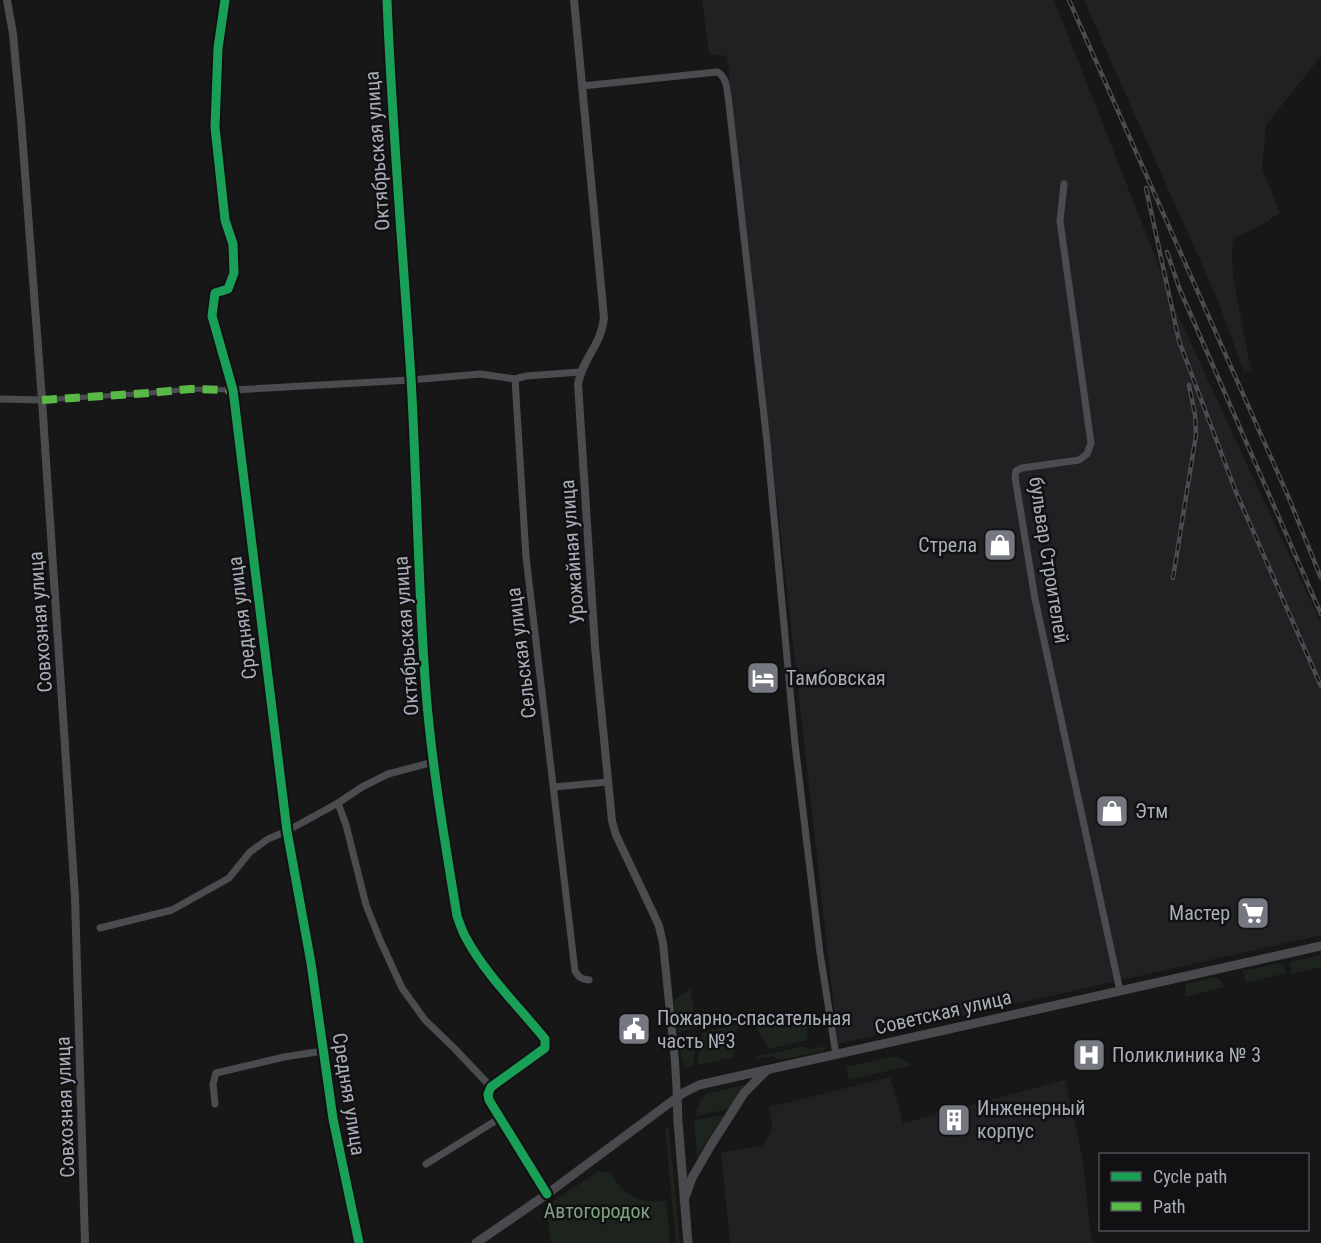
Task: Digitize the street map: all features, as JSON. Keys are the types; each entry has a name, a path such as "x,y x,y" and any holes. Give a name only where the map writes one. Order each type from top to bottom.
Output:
{"main road":[{"name":"Советская улица","path":"476,1243 547,1194 677,1097 699,1085 1321,946"},
{"path":"684,1200 697,1168 716,1136 744,1093 767,1070"},
{"path":"677,1097 688,1243"}],"street":[{"name":"Совхозная улица","path":"7,0 13,34 21,120 75,897 85,1243"},
{"name":"Средняя улица","path":"225,0 218,48 214,127 225,219 232,244 234,273 228,289 215,293 212,316 233,390 287,831 311,963 333,1119 358,1243"},
{"name":"Октябрьская улица","path":"387,0 411,380 420,592 433,762 457,916 465,936 493,978 545,1039 545,1048 491,1087"},
{"name":"Урожайная улица","path":"574,0 604,318 603,331 580,372 578,384 593,623 612,820 616,835 655,917 661,935 677,1097"},
{"path":"582,86 717,72 724,77 729,104 767,442 795,744 820,953 836,1055"},
{"name":"бульвар Строителей","path":"1064,184 1060,221 1091,443 1087,453 1079,460 1022,468 1016,471 1015,477 1035,599 1120,991"},
{"path":"0,399 42,400 190,389 233,390 480,374 515,379 526,376 580,372"},
{"name":"Сельская улица","path":"515,379 526,558 575,972 582,979 589,980"},
{"path":"100,928 172,910 229,878 250,852 268,839 287,831 388,774 433,762"},
{"path":"554,787 608,782"},
{"path":"338,803 346,825 366,905 402,988 425,1020 491,1087 488,1094 489,1100 547,1194"},
{"path":"215,1104 213,1084 216,1073 284,1057 323,1051"},
{"path":"426,1164 500,1118"}],"shaded area":[{"path":"702,0 1054,0 1180,320 1321,623 1321,935 838,1044 727,56 709,54"},
{"path":"1084,0 1321,0 1321,56 1266,125 1262,168 1280,213 1270,221 1234,238 1232,247 1233,277 1251,370 1244,372 1217,298"},
{"path":"890,1077 903,1123 1065,1080 1082,1155 1092,1243 730,1243 721,1152 762,1146 772,1127 769,1107"}],"green space":[{"path":"1321,955 1321,967 1291,974 1290,962"},
{"path":"1279,963 1284,965 1286,973 1246,983 1243,971"},
{"path":"1215,977 1220,979 1224,987 1185,997 1186,984"},
{"path":"690,989 697,1028 678,1032 674,1000"},
{"path":"794,1011 825,1025 807,1029 808,1040 769,1049 752,1021"},
{"path":"738,1024 733,1057 697,1065 702,1032"},
{"path":"697,1033 693,1066 688,1067 681,1057 679,1036"},
{"path":"805,1046 809,1050 826,1046 823,1051 780,1060 771,1056 755,1059 755,1057"},
{"path":"896,1056 912,1065 849,1080 846,1067"},
{"path":"744,1085 729,1109 695,1116 705,1094"},
{"path":"724,1115 697,1157 694,1120"},
{"path":"669,1128 680,1243 676,1243 665,1129"},
{"name":"Автогородок","path":"599,1171 610,1173 621,1188 633,1197 656,1202 666,1201 670,1243 551,1243 546,1206"}],"railway":[{"path":"1069,0 1288,496 1321,578"},
{"path":"1146,188 1179,341 1236,492 1321,686"},
{"path":"1167,252 1180,290 1321,614"},
{"path":"1173,578 1196,435 1189,385"}],"marked path":[{"path":"42,400 190,389 233,390"}],"cycle path":[{"path":"225,0 218,48 215,127 225,220 233,244 234,273 228,289 215,293 212,316 233,390 287,831 311,963 333,1119 359,1243"},
{"path":"387,0 411,378 423,653 435,776 457,916 462,930 483,965 545,1039 545,1048 491,1087 488,1094 489,1100 547,1194"}],"place":[{"name":"Стрела","path":"1000,545"},
{"name":"Тамбовская","path":"763,678"},
{"name":"Этм","path":"1112,811"},
{"name":"Мастер","path":"1253,913"},
{"name":"Пожарно-спасательная часть №3","path":"634,1029"},
{"name":"Поликлиника № 3","path":"1089,1055"},
{"name":"Инженерный корпус","path":"954,1120"}]}
